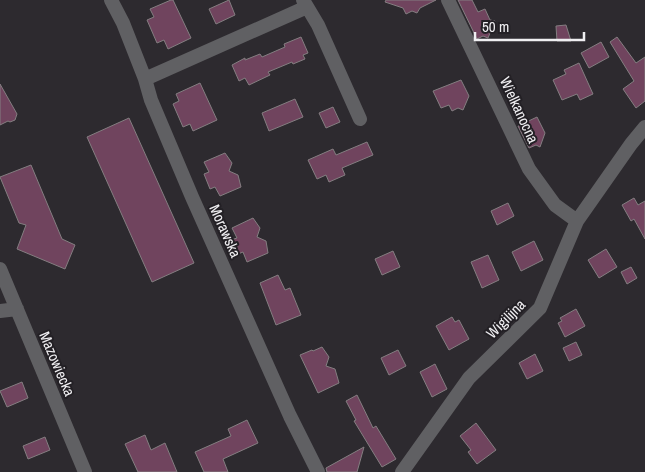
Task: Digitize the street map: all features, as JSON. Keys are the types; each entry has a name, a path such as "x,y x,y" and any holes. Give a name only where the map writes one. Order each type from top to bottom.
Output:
{"street":[{"name":"Morawska","path":"111,0 123,23 146,79 151,100 192,198 290,416 318,472"},
{"name":"Wielkanocna","path":"448,0 529,169 555,204 577,221"},
{"path":"146,79 305,4 318,25 360,119"},
{"name":"Wigilijna","path":"402,472 469,378 540,308 577,221 645,127"},
{"name":"Mazowiecka","path":"0,269 84,472"},
{"path":"0,311 17,309"}],"building":[{"path":"173,0 191,38 168,49 164,40 157,43 147,20 154,17 150,9"},
{"path":"229,0 235,15 216,24 209,9"},
{"path":"386,0 436,0 420,8 417,13 412,11 406,14 403,8 385,2"},
{"path":"458,0 472,0 478,12 485,9 490,20 495,21 488,38 483,36 477,39"},
{"path":"566,25 571,41 557,41 556,26"},
{"path":"301,37 308,53 303,55 305,59 268,72 270,75 249,85 245,78 239,81 232,65 245,58 245,60 260,54 262,57 285,47 284,44"},
{"path":"617,37 636,63 645,57 645,101 636,108 623,89 634,81 610,42"},
{"path":"601,42 609,57 589,68 581,53"},
{"path":"579,63 593,94 580,100 577,94 562,100 553,80 566,74 564,70"},
{"path":"461,80 469,96 463,110 458,108 452,111 449,105 441,108 433,91"},
{"path":"200,83 217,120 193,131 190,124 183,127 173,104 179,101 176,94"},
{"path":"0,84 17,114 15,120 0,125"},
{"path":"295,99 303,117 269,131 262,113"},
{"path":"333,107 340,122 326,128 319,113"},
{"path":"537,117 545,133 540,147 536,145 529,148 518,126"},
{"path":"129,118 194,263 152,282 87,137"},
{"path":"367,142 373,155 342,168 345,175 329,182 326,175 317,179 308,160 333,149 336,155"},
{"path":"225,153 232,163 229,171 238,175 241,187 220,196 215,187 210,189 204,174 209,172 204,162"},
{"path":"31,165 62,239 75,245 65,269 17,249 26,225 19,223 0,177"},
{"path":"634,198 638,205 645,201 645,239 634,219 631,221 622,205"},
{"path":"508,203 514,216 497,225 491,211"},
{"path":"253,218 260,228 257,237 266,241 268,253 247,262 243,252 238,254 231,240 237,238 232,228"},
{"path":"534,241 543,260 521,271 512,252"},
{"path":"606,249 617,267 599,278 588,260"},
{"path":"393,251 400,267 382,275 375,259"},
{"path":"488,255 499,280 482,288 471,262"},
{"path":"631,267 637,278 627,284 621,272"},
{"path":"278,275 285,290 290,288 301,315 276,325 260,283"},
{"path":"576,309 585,326 565,337 558,323 562,321 560,318"},
{"path":"452,317 455,322 459,320 469,339 449,350 436,326"},
{"path":"576,342 582,355 569,361 563,348"},
{"path":"322,347 329,357 326,366 335,369 339,383 318,393 300,355"},
{"path":"398,350 406,366 389,375 381,358"},
{"path":"535,354 543,371 527,379 519,363"},
{"path":"435,364 447,389 432,397 420,372"},
{"path":"22,382 28,398 7,407 0,391"},
{"path":"357,395 373,428 376,426 396,459 382,467 354,421 356,420 346,401"},
{"path":"247,420 258,443 223,459 228,472 204,472 195,452 231,436 228,429"},
{"path":"476,423 496,450 477,464 468,452 471,450 460,436"},
{"path":"145,435 151,450 165,443 177,472 138,472 125,444"},
{"path":"45,437 50,450 28,459 23,446"},
{"path":"364,447 357,472 327,472 326,468"}]}
